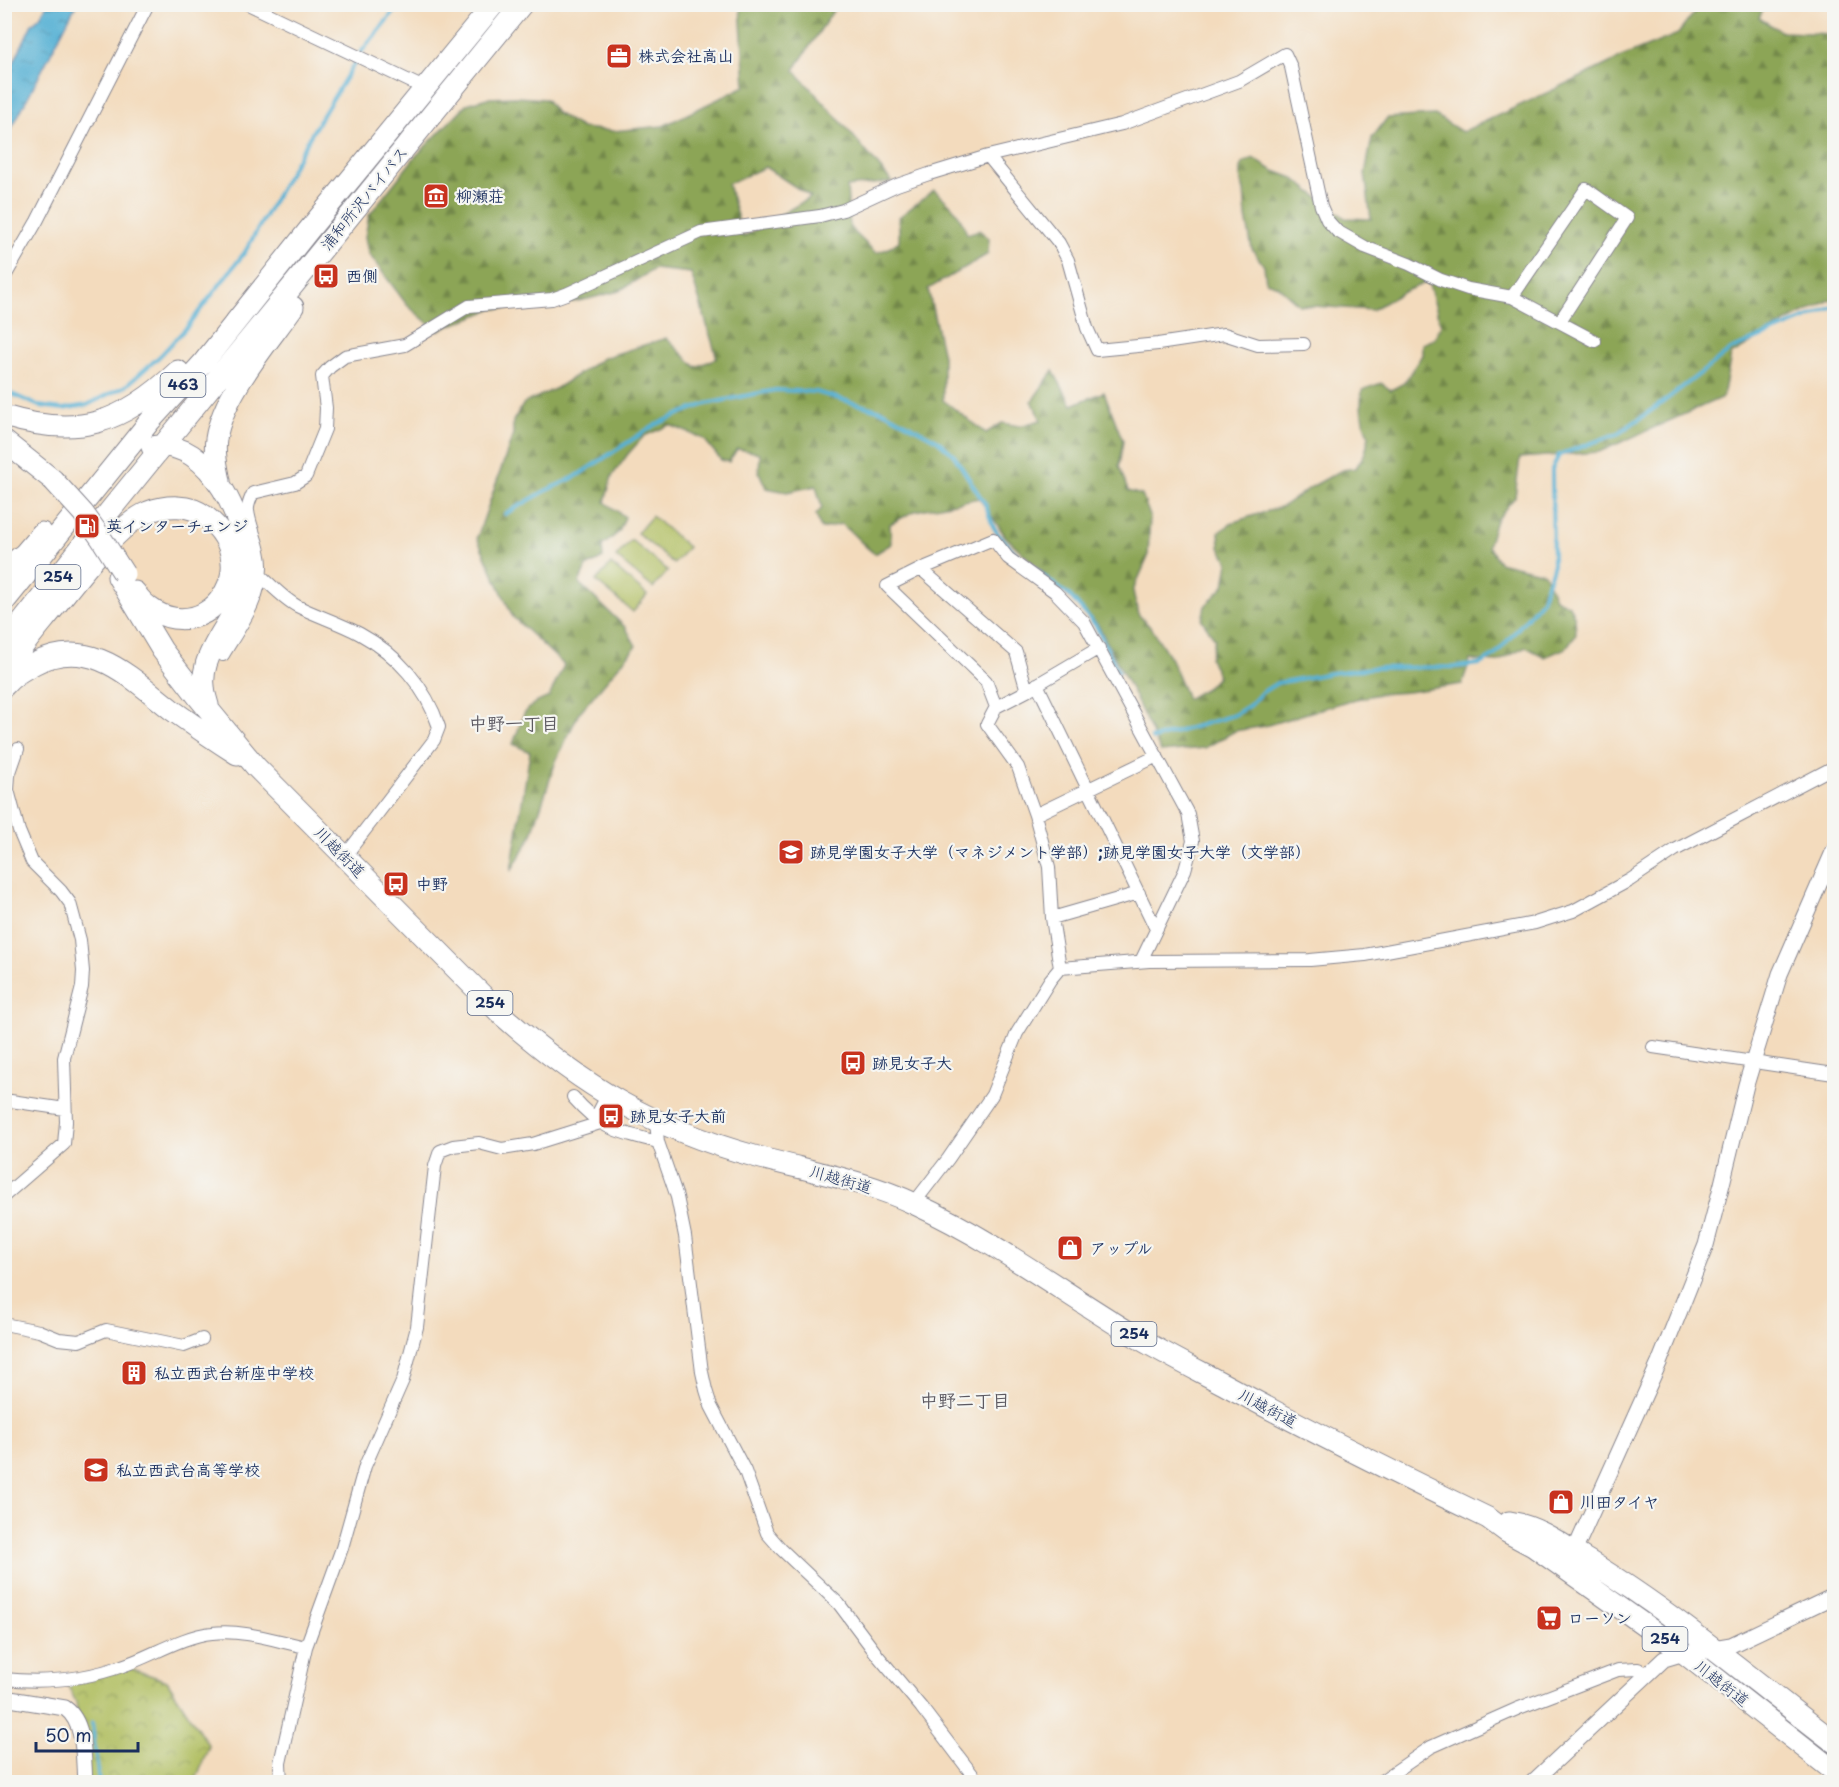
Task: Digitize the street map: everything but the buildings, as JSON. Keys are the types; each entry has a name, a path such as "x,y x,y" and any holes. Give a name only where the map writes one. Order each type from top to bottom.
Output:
{"highway":[{"name":"浦和所沢バイパス","path":"4,602 150,421 203,363 494,4"},
{"name":"浦和所沢バイパス","path":"4,645 112,508 522,4"},
{"path":"210,713 202,682 204,667 236,607 247,574 246,552 239,527 222,487 215,455 220,422 246,373 356,219 388,168"},
{"path":"4,416 61,428 88,425 112,418 133,408 162,387 178,371 308,231"},
{"name":"463","path":"4,570 24,554 178,371"},
{"path":"4,441 48,486"},
{"path":"56,537 94,500 120,468 144,449 163,446 182,450 195,457 212,473 222,487"},
{"name":"川越街道","path":"4,448 48,486 74,525 118,578 162,650 249,763"},
{"name":"川越街道","path":"4,457 48,486"},
{"path":"4,675 14,658 102,551 129,523 148,512 165,507 184,507 202,513 216,525 226,539 232,561 230,582 220,599 204,614 192,618 173,619 162,616 149,608 118,578"},
{"path":"4,628 19,617 80,540 112,508"},
{"name":"川越街道","path":"118,578 175,681 196,707 249,763 510,1022 557,1062 657,1132 692,1136 750,1155 842,1178 914,1203 1006,1252 1150,1344 1328,1440 1488,1518 1556,1561 1829,1759"},
{"path":"4,686 17,674 45,658 73,654 91,656 107,662 131,677 249,763"},
{"name":"川越街道","path":"1488,1518 1519,1523 1574,1552 1654,1604 1834,1742"}],"street":[{"path":"4,278 8,267 37,221 148,4"},
{"path":"248,4 426,89"},
{"path":"223,655 251,608 261,576 260,553 247,509 252,493 295,483 306,476 325,429 326,408 322,376 345,356 405,345 469,306 552,298 566,294 701,232 820,216 843,210 897,185 988,156 1122,124 1239,81 1285,54 1291,67 1321,206 1327,220 1337,231 1365,247 1441,280 1468,289 1512,297 1595,340"},
{"path":"988,156 1059,243 1068,260 1087,328 1097,350 1224,334 1258,345 1304,344"},
{"path":"1512,297 1586,189 1627,218 1560,321"},
{"path":"996,707 986,681 887,586 993,538 1008,558 1055,592 1084,622 1188,814 1193,841 1185,870 1141,961"},
{"path":"921,569 1016,652 1032,687 1089,789 1156,929"},
{"path":"261,576 294,605 360,634 388,652 423,691 440,727 434,740 345,856"},
{"path":"1060,968 1052,918 1049,867 1035,815 1018,767 987,724 996,707 1099,648"},
{"path":"4,1197 64,1144 64,1058 82,987 83,970 80,940 70,903 32,862 19,831 8,790 9,775 18,749"},
{"path":"1035,815 1157,756"},
{"path":"914,1203 948,1159 992,1095 1017,1033 1060,968 1141,961 1311,960 1365,955 1535,923 1573,911 1630,880 1674,850 1834,767"},
{"path":"1574,1552 1659,1363 1706,1245 1746,1085 1780,974 1834,850"},
{"path":"1052,918 1138,893"},
{"path":"1653,1047 1834,1074"},
{"path":"573,1096 598,1121 614,1131 657,1132 677,1197 685,1236 705,1390 745,1471 767,1533 839,1604 978,1782"},
{"path":"598,1121 607,1096"},
{"path":"4,1100 65,1109"},
{"path":"281,1782 280,1763 306,1647 342,1548 365,1466 403,1380 417,1328 435,1166 440,1151 453,1146 479,1143 502,1149 533,1144 598,1121"},
{"path":"4,1324 39,1331 59,1339 79,1341 106,1330 184,1346 202,1339"},
{"path":"1533,1782 1664,1659 1731,1645 1834,1596"},
{"path":"4,1679 65,1680 90,1676 123,1666 163,1648 208,1633 231,1631 306,1647"},
{"path":"1380,1782 1431,1747 1519,1708 1618,1670 1638,1669 1649,1674"},
{"path":"4,1698 65,1708 72,1713 80,1729 85,1782"}],"green space":[{"path":"740,5 837,5 794,70 892,182 847,187 850,228 876,253 887,249 899,241 899,217 934,190 954,209 967,234 979,230 989,238 988,254 928,289 943,356 943,400 986,433 1002,423 1020,426 1041,420 1032,401 1053,371 1072,405 1104,392 1123,441 1119,466 1128,491 1142,495 1150,516 1148,557 1133,591 1138,614 1152,629 1171,659 1187,699 1208,687 1218,676 1210,658 1215,639 1202,620 1205,606 1224,586 1228,562 1220,547 1219,532 1234,522 1283,506 1342,470 1356,468 1365,453 1369,436 1362,414 1362,390 1381,383 1391,390 1404,383 1422,355 1422,344 1434,339 1441,325 1428,282 1403,292 1372,310 1299,305 1278,286 1266,282 1264,266 1252,249 1240,176 1242,164 1253,158 1272,170 1293,178 1345,218 1371,219 1365,174 1372,138 1387,118 1435,115 1462,132 1624,56 1678,34 1700,5 1765,5 1759,18 1782,32 1834,34 1834,298 1788,321 1731,355 1723,397 1599,452 1520,458 1515,497 1496,520 1488,546 1499,562 1544,573 1555,598 1569,605 1575,618 1576,634 1566,648 1545,657 1526,647 1497,662 1470,660 1462,684 1379,694 1347,701 1265,726 1235,731 1205,748 1161,752 1098,625 1006,537 979,498 915,511 890,524 891,544 875,554 841,524 821,529 816,515 822,508 816,486 787,492 766,488 759,472 760,453 737,449 729,462 721,460 704,439 670,425 644,436 612,476 605,502 625,517 619,532 602,546 603,558 586,567 579,583 626,628 636,646 579,713 556,761 531,837 511,871 530,752 513,744 524,714 533,704 549,697 564,665 513,617 477,538 513,435 513,421 524,403 557,388 603,358 666,338 696,367 717,358 691,273 654,269 619,291 552,306 492,309 437,331 407,305 368,253 365,237 369,215 415,157 467,104 487,98 546,99 556,113 582,128 613,131 663,126 745,86","holes":["765,167 811,197 743,237 728,184"]},
{"path":"652,516 688,547 674,564 637,533"},
{"path":"631,540 668,571 653,588 616,557"},
{"path":"611,564 647,595 633,612 596,581"},
{"path":"123,1666 167,1681 209,1746 195,1782 85,1782 76,1702 65,1680"}],"water":[{"path":"47,5 76,5 5,141 5,81 32,24 40,17"}],"waterway":[{"path":"12,394 39,406 63,409 87,405 126,386 160,356 187,327 245,252 313,131 362,51 400,4"},
{"path":"1152,738 1234,715 1277,683 1372,668 1456,667 1480,664 1494,656 1542,600 1552,571 1552,469 1559,455 1619,433 1732,349 1834,307"},
{"path":"505,514 575,477 653,426 682,413 706,404 776,390 816,392 885,412 937,440 953,454 985,504 998,534 1022,560 1070,596 1096,626 1118,672"},
{"path":"92,1723 99,1782"}],"place":[{"name":"株式会社高山","path":"619,56"},
{"name":"柳瀬荘","path":"436,196"},
{"name":"西側","path":"326,276"},
{"name":"英インターチェンジ","path":"87,526"},
{"name":"跡見学園女子大学（マネジメント学部）;跡見学園女子大学（文学部）","path":"791,852"},
{"name":"中野","path":"396,884"},
{"name":"跡見女子大","path":"853,1063"},
{"name":"跡見女子大前","path":"611,1116"},
{"name":"アップル","path":"1070,1248"},
{"name":"私立西武台新座中学校","path":"134,1373"},
{"name":"私立西武台高等学校","path":"96,1470"},
{"name":"川田タイヤ","path":"1561,1502"},
{"name":"ローソン","path":"1549,1618"}],"district":[{"name":"中野一丁目","path":"514,724"},
{"name":"中野二丁目","path":"965,1401"}]}
